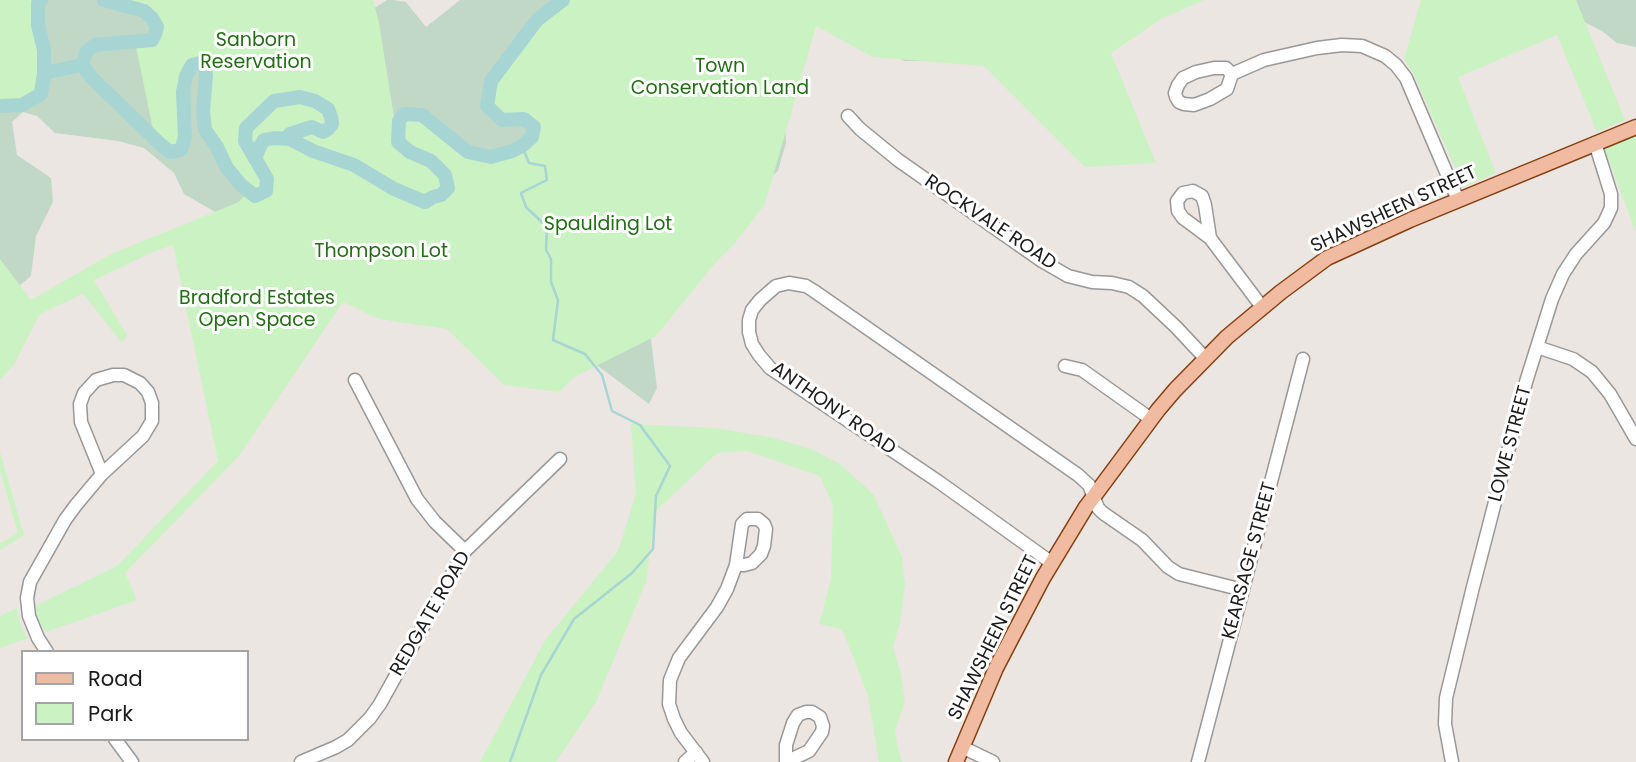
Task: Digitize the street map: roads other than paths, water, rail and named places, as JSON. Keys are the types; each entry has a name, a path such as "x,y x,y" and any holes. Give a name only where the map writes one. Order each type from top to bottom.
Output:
{"main road":[{"name":"SHAWSHEEN STREET","path":"956,762 996,668 1052,563 1094,495 1151,419 1206,359 1262,307 1327,258 1380,233 1636,127"}],"street":[{"path":"1232,74 1264,60 1317,47 1362,46 1385,56 1406,78 1458,200"},
{"name":"ROCKVALE ROAD","path":"848,116 860,130 898,160 1042,261 1068,276 1129,287 1143,296 1206,359"},
{"name":"LOWE STREET","path":"1452,762 1445,724 1446,698 1526,382 1554,293 1566,267 1602,225 1611,208 1611,194 1595,143"},
{"path":"1210,238 1262,307"},
{"name":"ANTHONY ROAD","path":"1052,563 939,482 770,368 752,344 749,332 752,310 760,300 776,286 789,283 806,286 1078,474 1086,481 1098,508 1142,540 1168,567 1178,573 1243,590"},
{"path":"1537,347 1566,356 1592,372 1610,394 1636,439"},
{"name":"KEARSAGE STREET","path":"1198,762 1303,359"},
{"path":"1065,366 1082,370 1151,419"},
{"path":"46,650 29,616 27,598 30,582 65,520 84,494 143,436 152,421 152,403 148,393 135,380 124,375 96,380 87,388 80,404 81,422 103,474"},
{"path":"355,380 417,499 435,522 465,551"},
{"name":"REDGATE ROAD","path":"301,762 348,740 370,718 465,551 560,459"},
{"path":"685,762 699,757 674,719 669,704 670,680 679,658 722,598 736,565"},
{"path":"117,741 132,762"},
{"path":"962,747 993,762"}],"waterway":[{"path":"0,106 22,105 41,94 44,73 44,50 38,25 38,3 41,0"},
{"path":"104,0 144,11 157,27 155,34 152,40 95,45 86,52 82,65 93,79 170,152 181,150 185,137 183,92 186,76 192,65 200,63 205,68 206,75 203,111 205,130 227,168 240,184 255,196 266,191 267,179 245,141 246,128 274,101 300,97 315,101 328,109 332,124 323,132 312,127 290,134 290,139 313,151 354,165 394,189 425,202 441,195 448,188 445,175 431,161 410,152 398,142 399,121 404,114 422,115 468,152 491,157 522,146 532,137 534,127 524,119 502,120 487,106 491,81 537,20 563,0"},
{"path":"44,73 82,65"},
{"path":"255,159 264,140 290,139"},
{"path":"510,762 541,675 574,619 632,573 653,549 656,496 670,466 640,425 612,411 602,375 585,354 553,340 558,300 551,282 551,259 546,250 547,227 526,207 521,193 547,180 545,166 529,163 522,146"}],"park label":[{"name":"Sanborn Reservation","path":"256,52"},
{"name":"Town Conservation Land","path":"720,78"},
{"name":"Spaulding Lot","path":"608,225"},
{"name":"Thompson Lot","path":"381,252"},
{"name":"Bradford Estates Open Space","path":"257,310"}]}
